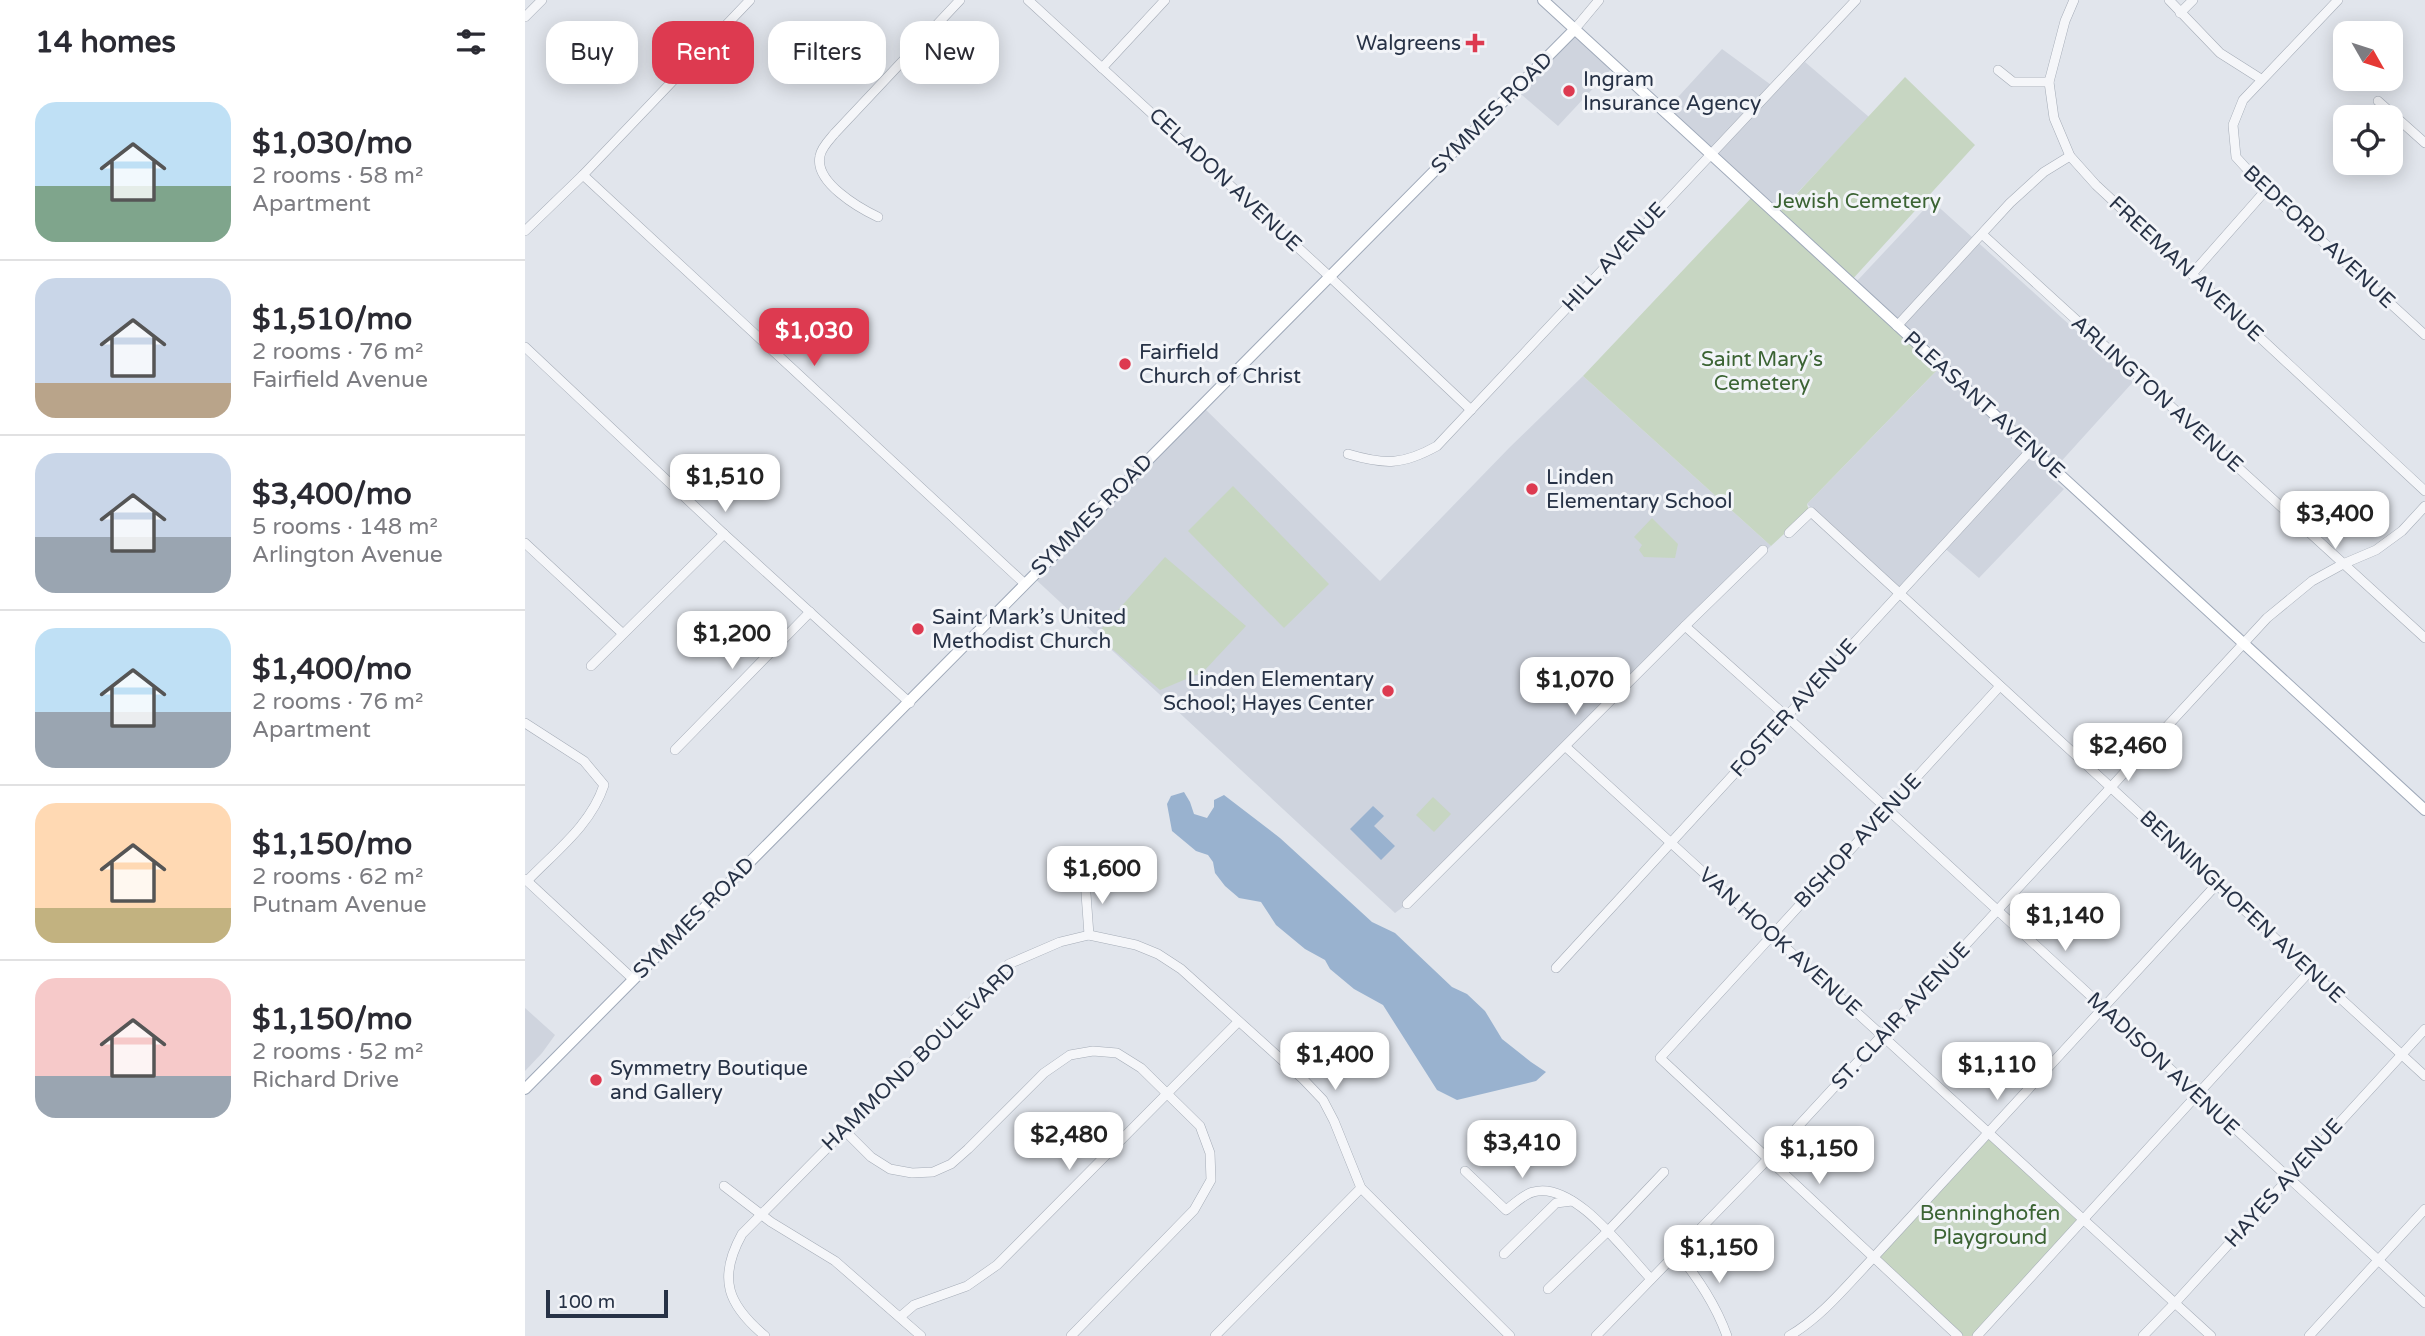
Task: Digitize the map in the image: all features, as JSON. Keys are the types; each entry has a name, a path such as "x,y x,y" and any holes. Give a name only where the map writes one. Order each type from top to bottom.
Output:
{"main road":[{"name":"PLEASANT AVENUE","path":"1542,0 2425,810"},
{"name":"SYMMES ROAD","path":"525,1089 1574,30"}],"street":[{"path":"525,17 542,0"},
{"path":"525,232 750,0"},
{"path":"878,217 862,210 828,182 819,166 820,154 835,133 960,0"},
{"name":"CELADON AVENUE","path":"1028,0 1329,276"},
{"path":"1102,68 1165,0"},
{"name":"SYMMES ROAD","path":"1574,30 1599,0"},
{"name":"HILL AVENUE","path":"1348,454 1376,461 1409,460 1437,446 1856,0"},
{"name":"FREEMAN AVENUE","path":"2074,0 2065,21 2049,82 2054,118 2070,156 2095,185 2425,491"},
{"path":"2169,0 2220,53 2261,79"},
{"path":"2181,13 2193,0"},
{"name":"BEDFORD AVENUE","path":"2338,0 2243,100 2233,125 2236,157 2266,190 2425,335"},
{"path":"1998,70 2013,82 2049,82"},
{"path":"2378,101 2425,143"},
{"path":"1897,326 2010,203 2045,172 2070,156"},
{"path":"583,174 1025,584"},
{"path":"2192,274 2266,190"},
{"name":"ARLINGTON AVENUE","path":"1982,234 2425,638"},
{"path":"1329,276 1471,410"},
{"path":"525,347 724,534 910,702"},
{"name":"FOSTER AVENUE","path":"1556,968 2032,449"},
{"name":"ST. CLAIR AVENUE","path":"1596,1336 1768,1159 2267,618 2294,594 2343,564 2376,550 2402,531 2425,506"},
{"name":"BENNINGHOFEN AVENUE","path":"1789,533 1811,512 2425,1076"},
{"path":"591,666 724,534"},
{"path":"525,542 622,633"},
{"path":"1407,904 1763,550"},
{"path":"675,750 810,612"},
{"name":"MADISON AVENUE","path":"1685,626 2425,1303"},
{"name":"BISHOP AVENUE","path":"1768,1159 1660,1058 2000,686"},
{"path":"525,723 583,761 604,785 598,803 587,820 526,880 633,979"},
{"name":"VAN HOOK AVENUE","path":"1566,747 2211,1336"},
{"path":"1086,880 1089,935"},
{"path":"1789,1336 1802,1329 1824,1309 1874,1257 2217,884"},
{"name":"HAMMOND BOULEVARD","path":"765,1336 748,1322 738,1309 730,1291 727,1273 732,1252 741,1234 1009,964 1060,942 1089,935 1136,945 1158,954 1181,970 1303,1079 1323,1100 1335,1121 1361,1188 1510,1336"},
{"path":"1977,1336 2311,970"},
{"path":"900,1317 914,1305 967,1286 997,1265 1238,1021"},
{"name":"HAYES AVENUE","path":"2143,1336 2425,1029"},
{"path":"844,1130 871,1157 890,1169 912,1174 933,1172 951,1164 1044,1073 1070,1055 1093,1051 1117,1053 1141,1068 1200,1126 1207,1140 1212,1165 1211,1180 1194,1210 1071,1336"},
{"path":"1768,1159 1958,1336"},
{"path":"1465,1171 1506,1210 1531,1192 1552,1190 1575,1201 1651,1279"},
{"path":"1548,1289 1664,1172"},
{"path":"724,1186 759,1214 835,1261 921,1336"},
{"path":"1215,1336 1361,1188"},
{"path":"1504,1254 1556,1203 1575,1201"},
{"path":"2309,1336 2425,1209"},
{"path":"1678,1253 1720,1317 1727,1336"}],"shaded area":[{"path":"1574,30 1614,66 1558,126 1515,89"},
{"path":"1722,49 1778,90 1805,62 1869,117 1780,211 1668,108"},
{"path":"1932,201 2133,382 2048,476 2064,489 1979,578 1941,545 1901,589 1807,504 1946,361 1857,281"},
{"name":"Linden Elementary School; Hayes Center","path":"1583,376 1771,546 1685,626 1395,913 1032,576 1201,405 1380,581"},
{"path":"525,1008 555,1035 525,1071"}],"green space":[{"name":"Saint Mary’s Cemetery","path":"1905,77 1975,145 1850,282 1941,366 1807,504 1809,511 1771,546 1583,376 1754,195 1777,215"},
{"path":"1233,486 1329,584 1284,628 1188,531"},
{"path":"1652,518 1678,544 1675,558 1644,557 1639,550 1642,545 1634,537"},
{"path":"1165,557 1246,626 1203,672 1160,690 1096,635"},
{"path":"1433,797 1451,814 1434,832 1416,815"},
{"name":"Benninghofen Playground","path":"1989,1132 2082,1219 1977,1336 1958,1336 1874,1257"}],"water":[{"path":"1184,792 1194,814 1207,818 1214,807 1214,800 1224,795 1280,838 1372,922 1395,933 1452,987 1467,994 1485,1011 1502,1039 1546,1072 1536,1081 1457,1100 1437,1090 1383,1005 1354,989 1330,969 1325,960 1305,949 1276,925 1261,902 1239,898 1215,873 1213,862 1208,855 1196,851 1172,831 1167,804 1171,796"},
{"path":"1373,806 1384,816 1374,826 1395,846 1381,860 1350,829"}],"place":[{"name":"Walgreens","path":"1475,43"},
{"name":"Ingram Insurance Agency","path":"1569,91"},
{"name":"Fairfield Church of Christ","path":"1125,364"},
{"name":"Linden Elementary School","path":"1532,489"},
{"name":"Saint Mark’s United Methodist Church","path":"918,629"},
{"name":"Linden Elementary School; Hayes Center","path":"1388,691"},
{"name":"Symmetry Boutique and Gallery","path":"596,1080"}],"park label":[{"name":"Jewish Cemetery","path":"1857,201"}]}
